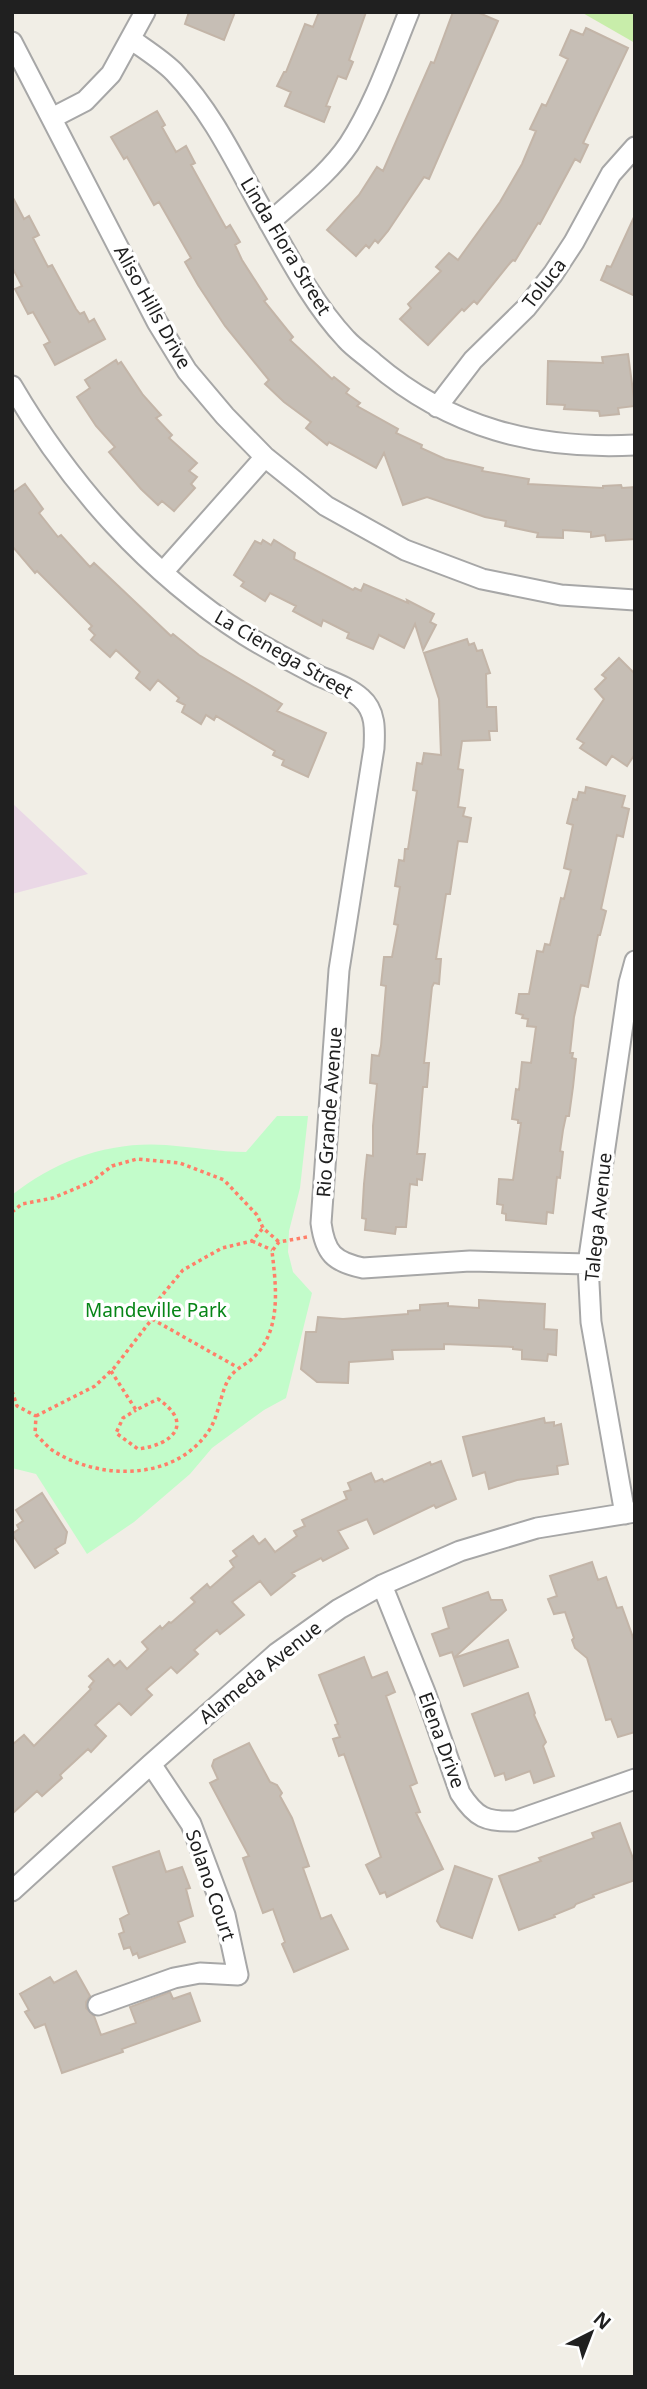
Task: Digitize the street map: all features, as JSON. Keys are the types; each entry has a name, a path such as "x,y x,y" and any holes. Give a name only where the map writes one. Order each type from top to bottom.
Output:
{"street":[{"path":"52,118 85,101 111,74 145,12"},
{"path":"269,223 319,179 348,145 369,106 409,12"},
{"name":"Linda Flora Street","path":"132,40 172,71 199,101 307,287 346,339 393,380 437,407 490,430 547,442 599,447 635,445"},
{"name":"Aliso Hills Drive","path":"12,42 157,322 187,371 265,457 327,506 405,550 482,579 561,595 635,600"},
{"name":"Toluca","path":"437,407 472,360 526,308 554,274 611,174 635,147"},
{"name":"La Cienega Street","path":"12,386 55,454 111,522 163,572 207,611 273,653 348,690 361,698 371,711"},
{"path":"163,572 265,457"},
{"name":"Rio Grande Avenue","path":"323,1234 321,1223 339,970 374,748 375,729 371,711"},
{"name":"Talega Avenue","path":"630,1513 591,1322 588,1264 629,983 635,961"},
{"path":"323,1234 323,1242 333,1256 348,1265 363,1268 470,1261 588,1264"},
{"name":"Alameda Avenue","path":"12,1891 277,1653 339,1609 382,1585 460,1552 537,1528 630,1513"},
{"name":"Elena Drive","path":"382,1585 425,1692 460,1793 468,1807 480,1817 495,1821 515,1821 635,1779"},
{"name":"Solano Court","path":"98,2005 174,1978 200,1973 238,1975 225,1916 191,1824 151,1764"}],"path":[{"path":"12,1212 22,1204 53,1198 91,1182 112,1166 137,1159 180,1163 224,1180 257,1215 263,1228 279,1242"},
{"path":"36,1416 95,1386 111,1371 152,1319 159,1299 183,1270 222,1248 252,1241 263,1228"},
{"path":"36,1416 35,1434 54,1452 82,1464 110,1471 137,1472 190,1454 208,1433 228,1381 237,1367 254,1357 270,1333 277,1296 272,1251 279,1242 323,1234"},
{"path":"252,1241 272,1251"},
{"path":"152,1319 237,1367"},
{"path":"111,1371 136,1410"},
{"path":"12,1391 17,1406 36,1416"},
{"path":"158,1399 166,1404 175,1415 177,1425 172,1437 156,1447 138,1449 124,1440 116,1433 123,1418 136,1410 158,1399"}],"shaded area":[{"path":"12,803 88,874 12,894"}],"green space":[{"path":"581,12 635,12 635,43"},
{"name":"Mandeville Park","path":"277,1116 308,1116 300,1188 289,1231 288,1252 293,1272 312,1293 286,1398 264,1410 212,1448 190,1474 134,1522 87,1554 36,1474 12,1468 12,1195 65,1163 84,1155 124,1146 166,1145 246,1152"}],"building":[{"path":"189,12 235,12 224,40 185,24"},
{"path":"319,12 366,12 349,60 353,62 346,79 338,76 326,106 330,107 324,122 285,106 291,92 277,86 286,72 305,24 313,27"},
{"path":"453,12 477,12 498,21 429,179 424,177 378,243 375,240 369,248 366,245 356,256 327,230 359,195 377,167 383,171 431,62 434,63"},
{"path":"586,28 628,48 583,143 588,145 580,162 575,159 540,224 538,223 515,261 510,263 477,304 474,301 464,311 462,309 428,345 400,319 411,308 408,304 441,271 436,267 449,253 458,260 500,202 522,164 536,131 530,129 542,104 546,106 568,59 560,55 571,30 583,35"},
{"path":"157,111 165,125 162,127 176,152 186,146 195,163 191,165 226,228 230,225 240,242 235,245 242,260 267,299 264,301 293,337 290,340 332,379 334,377 349,389 346,393 360,403 357,406 398,429 396,433 422,445 421,448 445,459 483,468 482,471 529,479 528,484 635,487 635,539 606,541 605,535 591,537 591,532 563,530 563,538 537,537 538,533 505,526 506,521 485,517 427,497 403,505 384,453 376,468 329,442 327,445 306,428 311,422 265,384 269,380 225,326 185,262 191,258 159,202 154,205 127,157 124,159 111,137"},
{"path":"12,196 24,219 29,216 39,235 33,238 48,267 52,265 76,309 80,314 84,312 89,322 94,319 105,339 55,365 44,345 50,342 33,312 28,314 15,289 22,286 12,267"},
{"path":"635,215 635,296 601,280 607,266 611,267"},
{"path":"628,354 635,406 618,408 619,414 600,416 599,411 564,409 565,405 547,404 548,361 603,363 602,357"},
{"path":"116,360 118,364 121,362 143,395 161,415 156,418 172,435 169,438 197,463 189,471 197,477 191,484 195,488 174,511 162,501 158,505 109,452 115,447 96,426 77,397 90,388 85,380"},
{"path":"25,484 43,509 39,513 58,537 61,535 90,567 94,563 171,636 173,634 199,655 282,704 277,711 326,733 308,777 282,765 284,760 273,755 275,751 216,716 214,720 206,715 201,724 182,712 185,705 177,701 179,698 158,680 150,690 136,678 140,672 116,650 110,657 91,640 95,635 89,629 92,626 37,571 35,573 12,546 12,493"},
{"path":"263,540 271,545 274,540 295,553 294,559 353,590 355,588 361,591 364,584 408,603 407,600 434,614 430,622 436,625 423,650 415,624 404,648 379,635 373,649 347,638 349,633 323,620 321,626 293,611 296,606 270,593 265,601 241,586 244,582 234,575 255,541 261,544"},
{"path":"467,639 469,645 474,643 477,651 482,650 490,673 486,674 487,707 496,707 497,731 489,731 490,740 462,741 458,769 463,770 458,807 465,808 463,816 471,818 467,842 458,841 436,959 441,959 439,984 434,983 432,987 424,1063 429,1063 427,1087 423,1087 417,1154 425,1154 422,1180 417,1179 417,1185 410,1184 406,1227 396,1227 395,1234 365,1230 366,1219 362,1218 364,1184 367,1155 373,1156 377,1084 370,1083 372,1055 379,1056 381,1046 386,986 381,985 384,957 392,957 398,925 394,924 400,887 395,886 399,860 404,861 405,849 408,849 417,791 413,790 417,763 422,764 424,753 441,755 439,699 424,653"},
{"path":"619,658 635,674 635,754 627,766 612,756 606,765 580,748 584,743 577,739 604,699 595,689 606,678 602,675"},
{"path":"586,787 625,796 622,807 629,809 623,837 617,835 601,909 606,911 598,935 588,987 581,985 574,1017 570,1053 573,1053 572,1058 576,1059 569,1116 566,1116 563,1130 560,1178 557,1177 553,1213 547,1212 546,1224 506,1220 506,1214 502,1213 503,1205 497,1204 499,1179 513,1180 521,1123 512,1119 516,1089 519,1090 522,1062 531,1063 536,1027 527,1026 528,1019 516,1013 519,994 529,994 537,951 543,952 545,944 550,945 571,870 564,868 573,825 567,823 573,799 577,800 579,792 585,793"},
{"path":"479,1300 545,1304 544,1329 557,1330 556,1355 548,1354 547,1361 522,1359 522,1350 513,1347 444,1344 444,1349 392,1350 393,1359 349,1362 348,1383 317,1382 301,1369 306,1332 316,1332 318,1317 343,1319 408,1314 408,1311 420,1310 420,1305 448,1303 448,1306 479,1308"},
{"path":"544,1418 545,1423 554,1422 554,1426 561,1424 568,1464 557,1466 558,1474 517,1480 489,1489 485,1472 473,1476 463,1437"},
{"path":"441,1461 456,1499 436,1508 434,1505 374,1534 367,1519 338,1531 348,1548 292,1573 295,1576 271,1595 260,1581 232,1602 244,1615 220,1634 217,1630 194,1650 198,1654 177,1673 171,1667 146,1689 152,1695 131,1715 119,1703 95,1725 106,1736 91,1752 88,1749 42,1796 37,1791 12,1814 12,1745 24,1735 34,1746 91,1689 89,1687 94,1681 89,1676 108,1659 114,1666 120,1661 127,1669 148,1649 142,1642 160,1626 162,1629 171,1623 195,1602 191,1598 207,1584 210,1588 234,1567 230,1561 237,1556 233,1551 253,1536 259,1544 265,1539 275,1552 297,1536 294,1531 305,1526 302,1520 347,1499 344,1492 351,1490 348,1483 371,1473 375,1482 382,1479 384,1482 430,1462 431,1465"},
{"path":"42,1493 67,1532 65,1543 55,1549 58,1553 35,1568 12,1534 19,1529 17,1525 23,1521 16,1510"},
{"path":"592,1562 598,1580 606,1577 617,1608 622,1607 635,1643 635,1732 618,1737 611,1719 606,1720 587,1658 575,1648 565,1612 554,1614 548,1599 557,1596 550,1576"},
{"path":"488,1592 491,1600 502,1600 506,1610 454,1658 452,1652 440,1656 432,1634 449,1628 443,1608"},
{"path":"508,1640 518,1667 464,1686 454,1658"},
{"path":"364,1657 372,1678 387,1672 395,1692 386,1696 417,1783 410,1786 420,1812 416,1813 443,1869 387,1897 385,1892 380,1894 366,1865 381,1857 344,1754 339,1756 333,1739 340,1737 335,1725 338,1724 319,1675"},
{"path":"528,1693 546,1742 543,1746 554,1776 534,1783 530,1771 506,1780 504,1773 495,1776 472,1714"},
{"path":"249,1743 270,1782 277,1785 282,1793 280,1796 292,1818 309,1866 303,1868 321,1919 331,1915 348,1949 294,1972 282,1944 285,1942 273,1909 263,1913 243,1858 249,1856 210,1783 218,1779 212,1766 214,1760"},
{"path":"620,1823 635,1864 635,1880 593,1895 594,1897 554,1915 555,1917 519,1930 499,1876 594,1838 592,1833"},
{"path":"159,1851 166,1872 182,1867 190,1888 186,1889 193,1916 178,1922 185,1942 139,1958 137,1953 133,1955 130,1947 124,1949 119,1934 124,1932 120,1919 129,1914 113,1867"},
{"path":"455,1866 492,1879 472,1938 441,1927 437,1921"},
{"path":"76,1971 90,1996 86,2008 94,2016 101,2035 136,2023 130,2007 170,1992 173,1999 190,1993 200,2021 62,2073 45,2024 35,2028 25,2012 29,2010 20,1994 50,1977 54,1983"}]}
